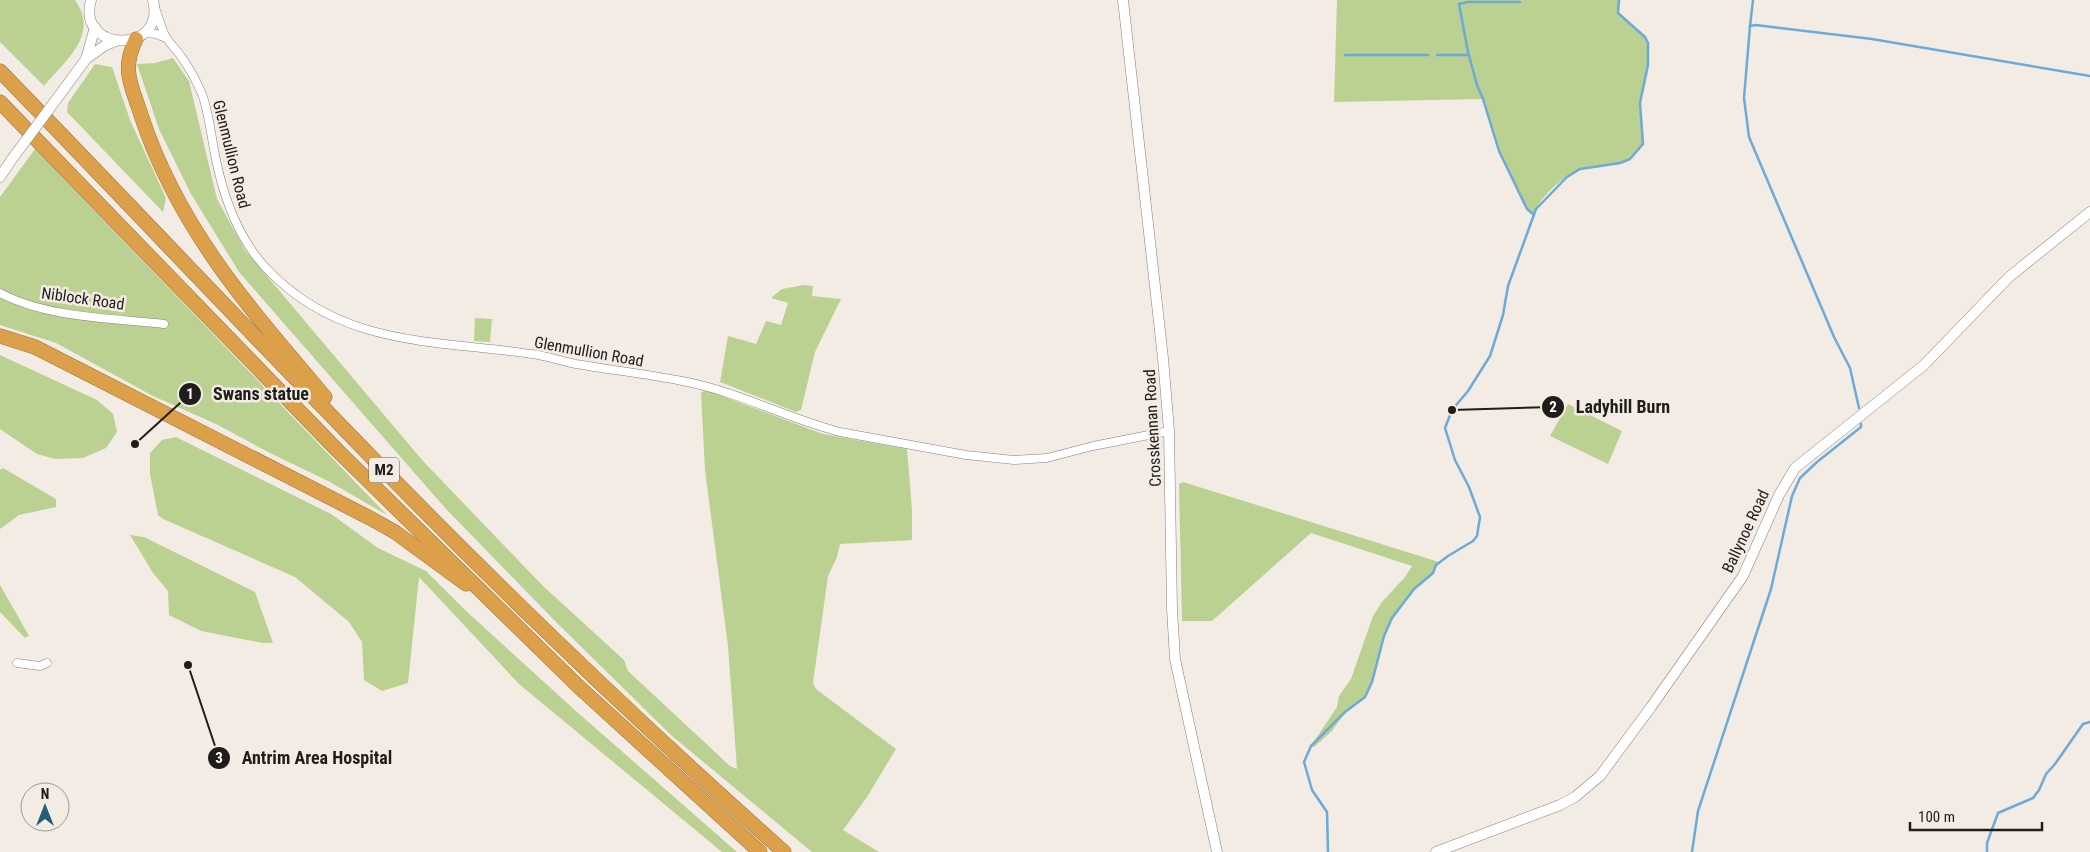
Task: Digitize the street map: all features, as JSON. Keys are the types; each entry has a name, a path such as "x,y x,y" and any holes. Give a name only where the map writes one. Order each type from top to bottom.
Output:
{"highway":[{"path":"140,36 128,58 129,78 157,157 194,230 222,273 254,314 341,414 387,473"},
{"name":"M2","path":"0,70 387,473 600,682 697,774 784,852"},
{"name":"M2","path":"0,102 338,451 579,687 760,852"},
{"path":"0,336 35,347 346,505 395,532 495,604"}],"street":[{"path":"92,0 90,17 95,27 100,33 116,41"},
{"name":"Crosskennan Road","path":"1123,0 1169,431 1172,609 1175,658 1216,852"},
{"path":"140,36 151,25 154,15 154,2"},
{"name":"Glenmullion Road","path":"154,2 166,38 190,69 203,97 225,196 244,238 265,268 298,297 318,310 348,324 367,331 405,339 532,354 573,363 683,381 734,394 816,426 992,459 1031,460 1047,458 1102,444 1169,431"},
{"path":"86,59 95,27"},
{"path":"0,177 86,59 104,46 116,41 156,34 166,38"},
{"name":"Ballynoe Road","path":"1436,852 1560,805 1575,797 1600,776 1743,576 1779,495 1795,468 1930,360 2009,278 2090,212"},
{"name":"Niblock Road","path":"0,293 24,304 49,310 164,324"},
{"path":"17,663 40,666 47,663"}],"green space":[{"path":"0,0 75,0 82,13 84,25 77,47 44,86 0,42"},
{"path":"1337,0 1619,0 1618,13 1645,37 1648,43 1648,65 1640,103 1643,144 1629,158 1622,161 1590,166 1567,176 1541,200 1533,214 1527,209 1499,151 1483,99 1334,102"},
{"path":"173,58 189,81 217,199 245,250 423,461 543,586 624,660 628,671 730,766 737,769 728,646 705,470 701,393 704,391 712,392 823,434 907,449 912,510 912,540 840,544 837,557 828,576 813,683 816,689 896,749 867,797 843,830 879,852 812,852 672,736 557,623 446,509 239,272 191,194 159,129 137,64 155,63"},
{"path":"95,64 112,67 130,120 166,198 163,212 67,112 68,103"},
{"path":"35,149 387,515 328,481 216,424 153,396 56,343 0,325 0,197"},
{"path":"804,285 813,286 812,296 841,299 815,352 801,410 796,412 720,382 728,336 756,344 766,321 781,325 788,303 771,298 782,289"},
{"path":"475,318 492,319 490,342 474,341"},
{"path":"0,355 97,400 113,414 117,432 106,448 83,458 55,459 37,454 0,429"},
{"path":"1568,404 1622,431 1608,464 1550,436"},
{"path":"176,437 331,514 378,548 426,571 465,610 577,712 737,852 722,852 519,684 419,577 408,683 382,691 364,680 362,642 349,622 295,577 163,519 158,515 150,474 150,453 162,440"},
{"path":"3,468 56,499 56,507 19,515 0,529 0,470"},
{"path":"1183,482 1439,562 1433,573 1414,589 1392,618 1384,636 1370,687 1362,701 1345,712 1332,731 1314,747 1311,746 1337,707 1339,696 1351,679 1373,616 1382,602 1405,577 1412,566 1311,533 1212,621 1182,621 1179,484"},
{"path":"130,535 144,537 255,592 273,643 263,643 201,631 169,615 168,591 153,573"},
{"path":"0,585 29,636 25,638 0,612"}],"waterway":[{"path":"1328,852 1327,812 1312,790 1304,762 1311,746 1345,712 1365,697 1372,682 1384,636 1392,618 1414,589 1433,573 1436,565 1473,541 1477,536 1480,517 1469,487 1455,460 1445,428 1452,410 1468,391 1490,356 1503,315 1508,286 1536,209 1567,177 1580,169 1620,163 1630,159 1643,144 1640,103 1648,65 1648,43 1645,37 1618,13 1619,0"},
{"path":"1750,26 1753,0"},
{"path":"1459,4 1468,2 1520,2"},
{"path":"1459,4 1468,52 1499,151 1527,209 1533,214"},
{"path":"1859,408 1850,368 1834,337 1749,137 1744,98 1750,26 1756,25 1872,39 2090,76"},
{"path":"1345,55 1428,55"},
{"path":"1437,55 1468,55"},
{"path":"1692,852 1698,811 1771,589 1792,496 1800,478 1861,427 1861,424"},
{"path":"1987,852 1987,843 1998,813 2033,798 2046,774 2083,724 2090,722"}],"place":[{"name":"Ladyhill Burn","path":"1452,410"},
{"name":"Swans statue","path":"135,444"},
{"name":"Antrim Area Hospital","path":"188,665"}]}
